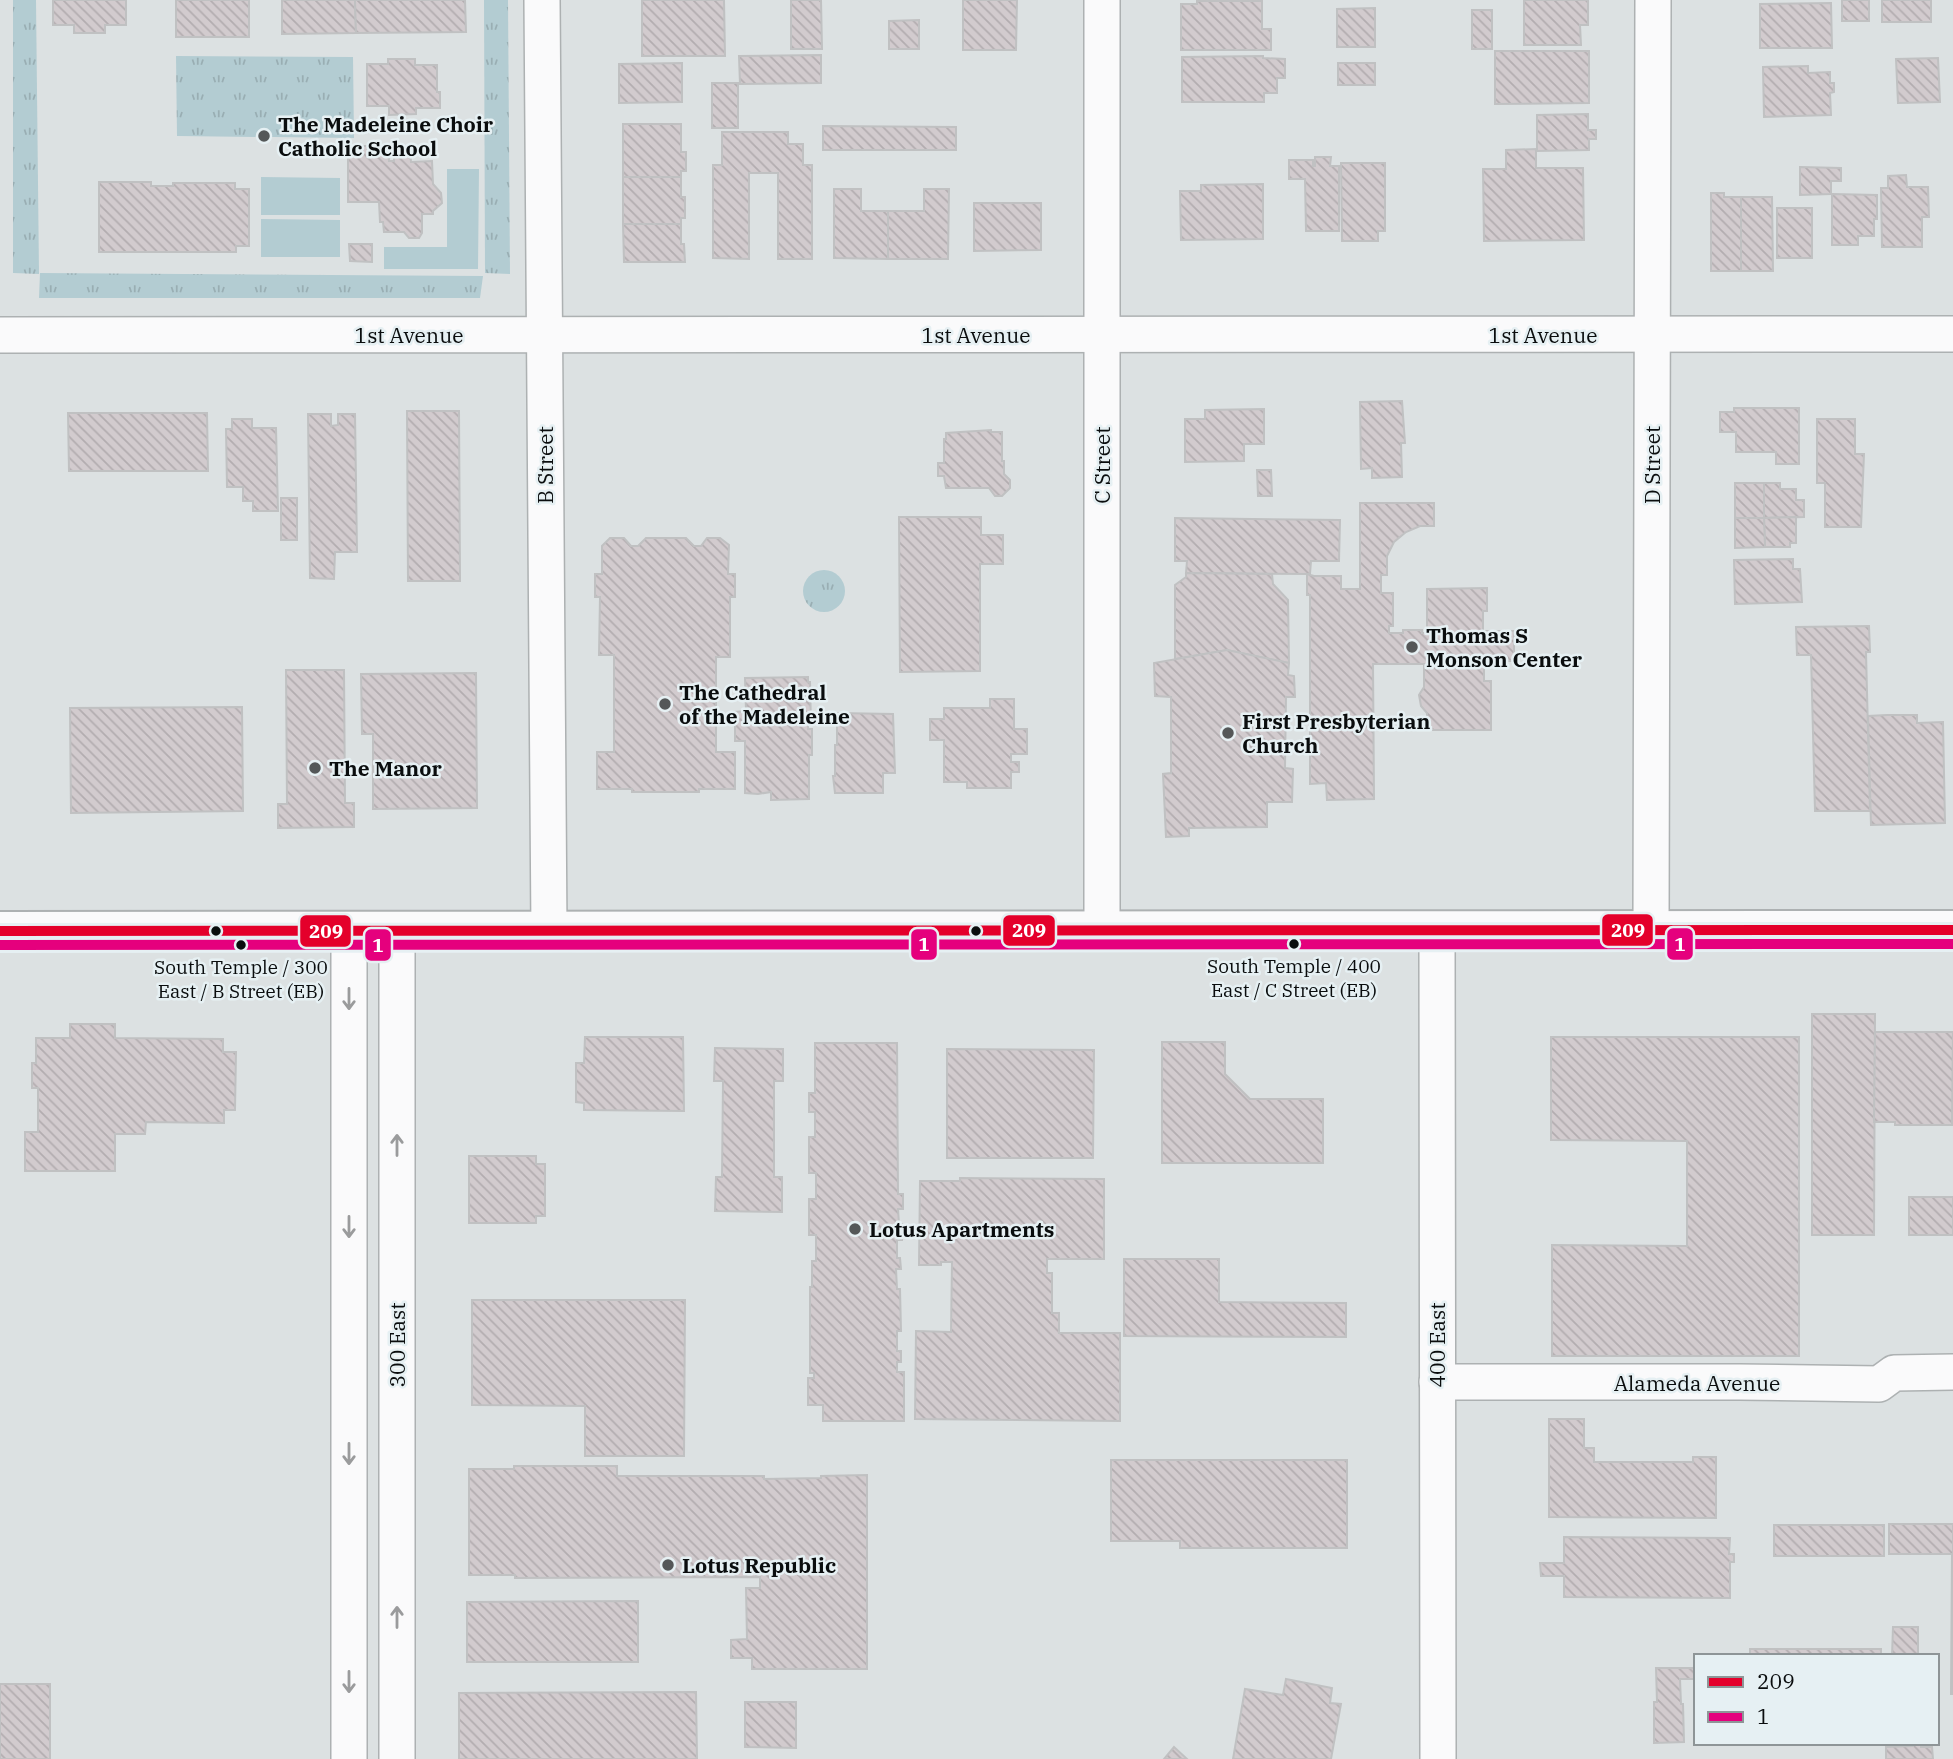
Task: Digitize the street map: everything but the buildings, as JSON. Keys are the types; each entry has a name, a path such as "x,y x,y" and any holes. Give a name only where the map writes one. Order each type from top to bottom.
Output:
{"main road":[{"path":"0,931 1953,930"}],"street":[{"name":"B Street","path":"542,0 549,931"},
{"name":"C Street","path":"1102,0 1102,931"},
{"name":"D Street","path":"1651,930 1653,0"},
{"name":"1st Avenue","path":"0,335 1953,334"},
{"name":"400 East","path":"1437,930 1438,1759"},
{"path":"349,931 349,1759"},
{"name":"300 East","path":"397,931 397,1759"},
{"name":"Alameda Avenue","path":"1437,1382 1879,1384 1894,1373 1953,1372"}],"green space":[{"path":"13,0 36,0 39,274 13,273"},
{"path":"484,0 508,0 510,274 485,273"},
{"path":"176,56 353,57 354,138 177,136"},
{"path":"447,169 479,169 478,269 384,269 384,247 447,247"},
{"path":"261,177 340,178 340,215 261,215"},
{"path":"261,219 340,220 340,257 261,257"},
{"path":"40,273 483,276 480,298 39,298"},
{"path":"824,570 839,576 845,591 839,606 824,612 809,606 803,591 809,576"}],"transit line":[{"name":"209","path":"0,931 1953,930"},
{"name":"1","path":"0,945 1953,944"}],"place":[{"name":"The Madeleine Choir Catholic School","path":"264,136"},
{"name":"Thomas S Monson Center","path":"1412,647"},
{"name":"The Cathedral of the Madeleine","path":"665,704"},
{"name":"First Presbyterian Church","path":"1228,733"},
{"name":"The Manor","path":"315,768"},
{"name":"South Temple / 400 East / C Street (EB)","path":"1294,944"},
{"name":"South Temple / 300 East / B Street (EB)","path":"241,945"},
{"name":"Lotus Apartments","path":"855,1229"},
{"name":"Lotus Republic","path":"668,1565"}]}
